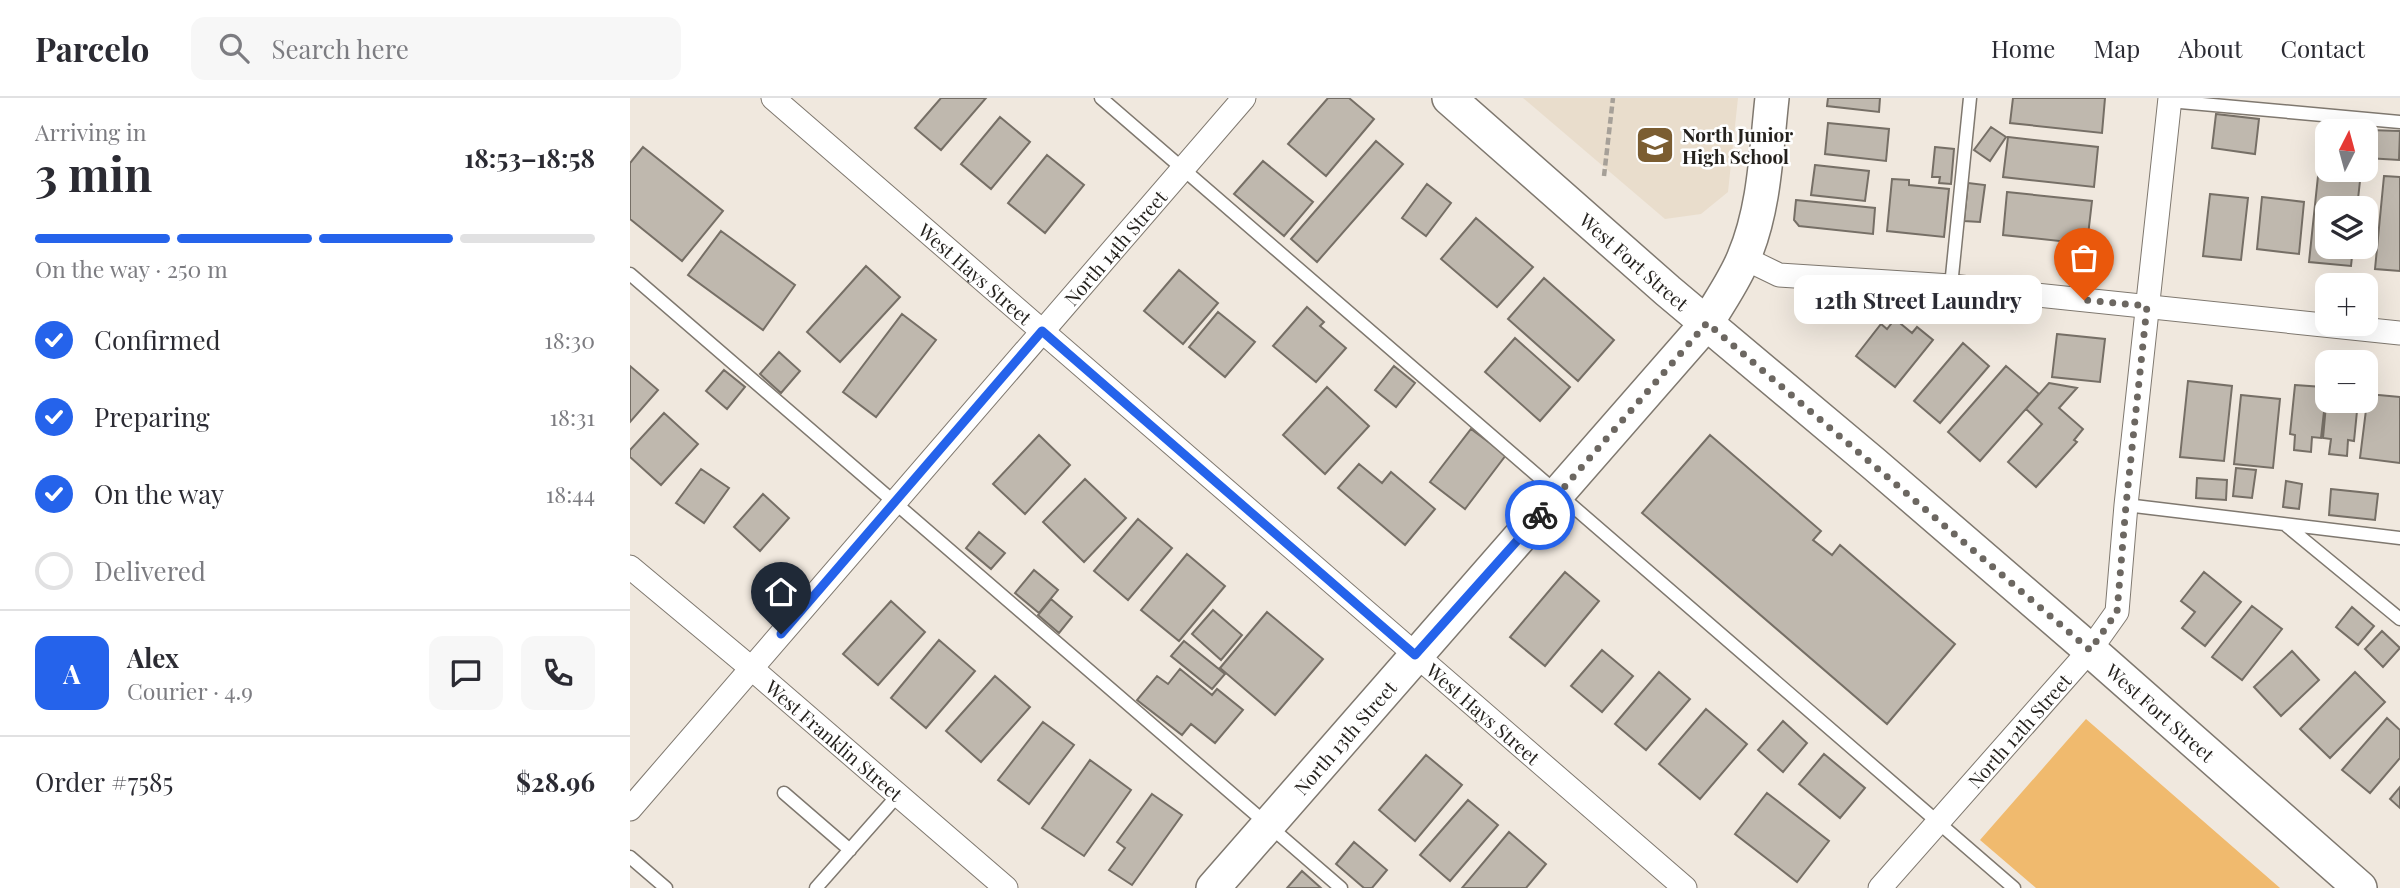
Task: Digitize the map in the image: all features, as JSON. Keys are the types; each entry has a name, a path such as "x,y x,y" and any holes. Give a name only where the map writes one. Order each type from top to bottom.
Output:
{"street":[{"name":"West Hays Street","path":"773,98 1685,888"},
{"name":"North 14th Street","path":"630,808 1244,98"},
{"name":"West Fort Street","path":"1450,98 1707,323 2090,650 2360,888"},
{"name":"North 13th Street","path":"1213,888 1707,323 1744,258 1762,196 1772,98"},
{"name":"North 12th Street","path":"1880,888 2090,650 2117,612 2170,99"},
{"path":"1744,258 1779,275 1951,286 2400,333"},
{"name":"West Franklin Street","path":"630,567 1006,888"}],"lane":[{"path":"1101,98 2014,888"},
{"path":"1951,286 1970,98"},
{"path":"2170,99 2400,122"},
{"path":"630,274 1341,888"},
{"path":"2126,505 2400,538"},
{"path":"2285,524 2400,619"},
{"path":"784,793 850,850"},
{"path":"816,888 898,795"},
{"path":"630,857 666,888"}],"path":[{"path":"1604,176 1613,98"}],"shaded area":[{"name":"North Junior High School","path":"1523,98 1738,98 1728,192 1701,214 1665,219"},
{"path":"2086,719 2280,888 2036,888 1980,840"}],"building":[{"path":"941,98 986,98 941,150 915,128"},
{"path":"1328,98 1349,98 1374,119 1326,176 1288,144"},
{"path":"1828,98 1880,98 1879,112 1827,106"},
{"path":"2013,98 2105,98 2102,133 2010,123"},
{"path":"2216,114 2259,119 2255,154 2212,148"},
{"path":"1000,117 1030,142 991,189 961,164"},
{"path":"1828,123 1889,129 1886,161 1825,154"},
{"path":"1991,127 2006,137 1990,161 1974,150"},
{"path":"2378,130 2400,131 2399,160 2378,159"},
{"path":"2008,137 2098,147 2094,187 2003,177"},
{"path":"1376,141 1403,164 1317,262 1291,239"},
{"path":"643,147 723,211 682,261 630,219 630,163"},
{"path":"1935,147 1954,149 1951,184 1939,183 1940,177 1932,177"},
{"path":"1047,155 1084,185 1045,233 1008,203"},
{"path":"1263,161 1313,202 1284,236 1234,194"},
{"path":"1815,165 1869,171 1865,201 1811,195"},
{"path":"2384,176 2400,177 2400,271 2375,269"},
{"path":"1892,179 1909,180 1909,185 1949,189 1944,237 1887,231"},
{"path":"2317,182 2360,182 2358,196 2316,196"},
{"path":"1968,183 1985,185 1980,222 1964,221"},
{"path":"1427,184 1451,203 1426,236 1402,218"},
{"path":"2007,192 2092,201 2087,244 2003,235"},
{"path":"2210,194 2248,198 2241,260 2203,256"},
{"path":"2262,197 2304,202 2299,254 2257,249"},
{"path":"1796,200 1875,208 1873,234 1799,226 1794,220"},
{"path":"2315,205 2315,259 2352,259 2351,266 2309,262"},
{"path":"1476,218 1533,267 1497,307 1441,259"},
{"path":"721,231 795,285 763,330 688,275"},
{"path":"866,266 900,297 840,362 807,332"},
{"path":"1179,270 1218,303 1183,344 1144,311"},
{"path":"1544,278 1614,340 1578,381 1508,319"},
{"path":"1307,307 1324,322 1320,326 1346,348 1316,382 1273,346"},
{"path":"1218,312 1255,342 1225,377 1189,347"},
{"path":"902,314 936,340 876,417 843,392"},
{"path":"1895,319 1912,333 1917,327 1933,340 1895,387 1856,356 1881,324 1887,329"},
{"path":"2057,334 2105,339 2100,382 2052,377"},
{"path":"1515,338 1570,387 1540,421 1485,372"},
{"path":"1963,343 1989,366 1940,423 1914,401"},
{"path":"779,352 800,371 781,393 760,374"},
{"path":"630,366 658,390 630,422"},
{"path":"1394,366 1415,383 1396,407 1375,390"},
{"path":"2006,366 2039,394 1980,461 1948,432"},
{"path":"724,370 745,387 727,409 706,391"},
{"path":"2188,381 2232,386 2224,461 2180,457"},
{"path":"2049,383 2077,388 2059,408 2083,429 2074,440 2077,442 2036,487 2008,462 2042,424 2026,409"},
{"path":"2295,385 2315,386 2315,413 2324,413 2321,438 2312,437 2311,452 2294,450 2295,435 2290,434"},
{"path":"1327,387 1369,426 1325,474 1283,435"},
{"path":"2241,395 2280,399 2273,468 2234,464"},
{"path":"2378,395 2400,397 2400,463 2360,458 2366,413 2378,413"},
{"path":"664,413 698,444 661,485 630,457 630,450"},
{"path":"2325,413 2357,413 2354,441 2348,440 2347,456 2329,454 2331,439 2323,438"},
{"path":"1471,429 1506,455 1465,509 1430,482"},
{"path":"1039,435 1070,465 1025,514 993,484"},
{"path":"1710,435 1821,531 1813,540 1832,555 1840,545 1955,644 1887,724 1642,513"},
{"path":"1359,464 1382,483 1391,472 1435,509 1405,545 1338,488"},
{"path":"2236,468 2256,470 2252,498 2233,496"},
{"path":"701,469 729,488 704,523 676,503"},
{"path":"2197,478 2227,480 2226,500 2196,498"},
{"path":"1085,479 1126,518 1084,562 1043,522"},
{"path":"2286,481 2302,484 2299,509 2283,507"},
{"path":"2331,489 2378,494 2375,520 2329,515"},
{"path":"763,494 789,518 760,551 734,527"},
{"path":"1138,519 1172,548 1128,600 1094,571"},
{"path":"979,532 1005,553 991,569 966,548"},
{"path":"1187,554 1225,586 1179,641 1141,610"},
{"path":"1034,570 1058,590 1039,613 1015,593"},
{"path":"1565,572 1599,601 1545,666 1510,637"},
{"path":"2204,572 2241,602 2205,646 2182,628 2195,612 2181,601"},
{"path":"1051,599 1072,617 1059,633 1038,615"},
{"path":"891,601 925,632 878,685 843,654"},
{"path":"2252,606 2282,629 2242,680 2212,657"},
{"path":"2352,607 2374,626 2358,645 2336,627"},
{"path":"1213,610 1242,635 1221,660 1192,634"},
{"path":"1267,612 1323,659 1275,715 1220,668"},
{"path":"2382,631 2400,648 2383,667 2365,649"},
{"path":"939,640 975,671 926,728 891,698"},
{"path":"1184,641 1225,674 1212,689 1171,656"},
{"path":"1602,650 1633,676 1602,712 1571,686"},
{"path":"2292,651 2319,680 2281,716 2254,687"},
{"path":"1180,669 1212,695 1217,689 1243,710 1215,743 1191,724 1182,735 1137,700 1157,676 1168,684"},
{"path":"1659,672 1690,699 1646,750 1615,724"},
{"path":"2355,672 2385,702 2330,758 2300,729"},
{"path":"995,676 1030,707 981,762 946,731"},
{"path":"1706,709 1747,744 1700,799 1659,764"},
{"path":"2387,718 2400,730 2400,758 2370,793 2342,770"},
{"path":"1783,721 1807,743 1783,772 1758,750"},
{"path":"1043,722 1074,745 1029,804 998,780"},
{"path":"1824,754 1865,788 1840,818 1799,784"},
{"path":"1426,755 1462,785 1415,841 1379,810"},
{"path":"1090,760 1131,790 1084,856 1042,828"},
{"path":"2400,787 2400,808 2390,799"},
{"path":"1767,793 1829,841 1797,882 1735,834"},
{"path":"1152,794 1182,815 1132,885 1109,870 1125,848 1117,842"},
{"path":"1468,800 1498,825 1450,881 1420,855"},
{"path":"1509,832 1546,864 1526,888 1462,888"},
{"path":"1354,842 1387,870 1372,888 1364,888 1336,864"},
{"path":"1302,871 1321,888 1287,888"}],"way so far":[{"path":"1540,515 1707,323 2090,650 2117,612 2147,306 2084,300"}],"place":[{"name":"North Junior High School","path":"1655,145"},
{"name":"12th Street Laundry","path":"2084,300"}],"route":[{"path":"781,634 1042,331 1415,655 1540,515"}]}
